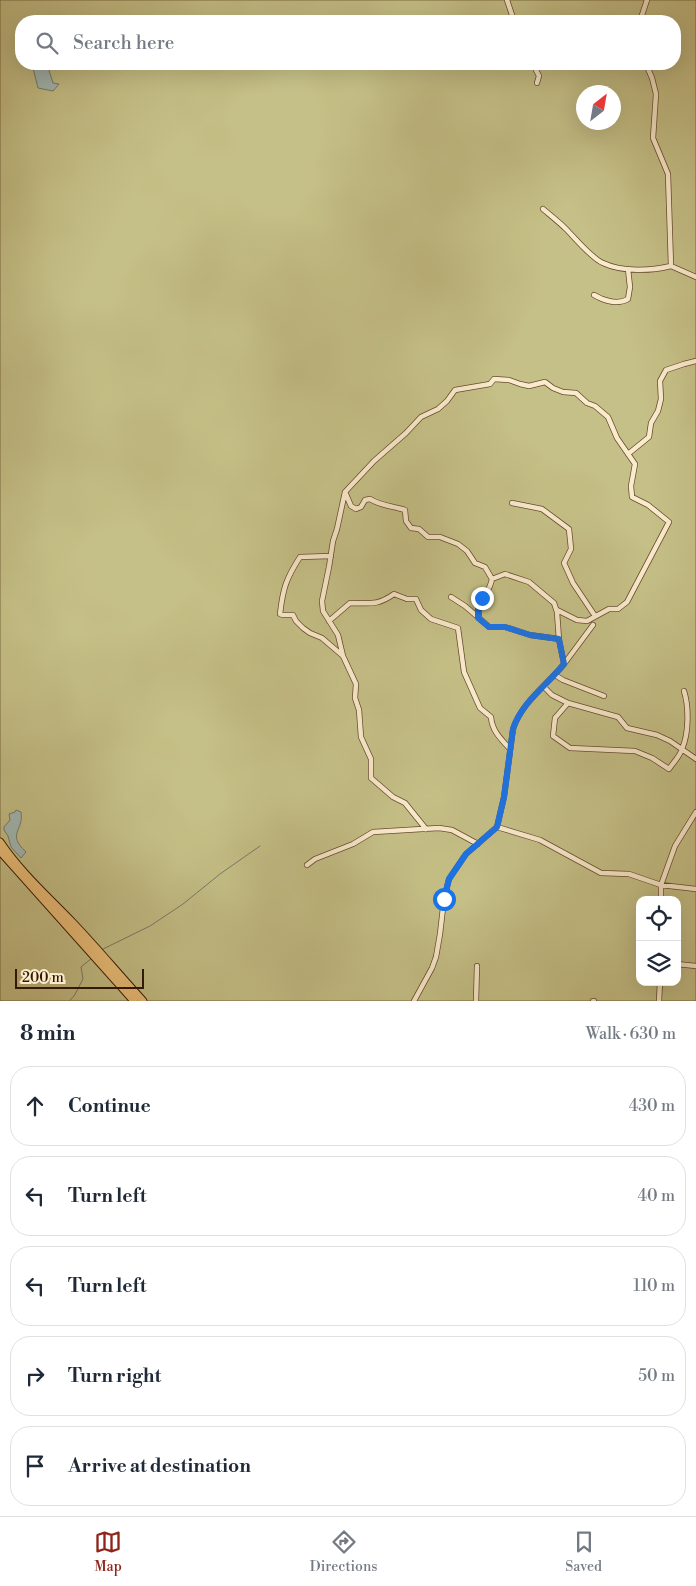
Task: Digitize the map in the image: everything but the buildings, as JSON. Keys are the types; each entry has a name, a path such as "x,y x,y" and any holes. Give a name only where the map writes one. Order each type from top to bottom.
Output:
{"main road":[{"path":"0,842 99,957 142,1001"},
{"path":"0,851 71,925"},
{"path":"99,957 134,1001"}],"street":[{"path":"507,0 512,15"},
{"path":"642,15 647,0"},
{"path":"536,70 539,76 537,83"},
{"path":"649,70 656,94 653,138 668,174 671,266"},
{"path":"543,209 566,228 576,241 602,263 628,269 657,270 671,266 696,278"},
{"path":"594,295 617,303 628,299 630,287 628,269"},
{"path":"628,454 649,437 651,423 658,411 661,399 660,381 666,370 696,361"},
{"path":"426,829 405,803 393,797 371,778 371,759 361,737 359,710 355,698 356,684 343,656 338,635 323,611 322,601 332,541 345,492 374,461 406,434 421,417 438,409 455,390 490,384 494,379 509,380 529,386 545,382 562,392 576,393 608,416 617,438 634,464 631,486 632,497 648,505 670,522 627,602 618,609 609,609 587,621 577,620 557,610"},
{"path":"345,492 351,506 356,509 361,507 365,500 370,499 379,505 385,504 404,510 406,521 411,528 419,529 428,537 440,538 458,544 467,551 475,563 485,567 492,578 490,587 478,608 478,618"},
{"path":"512,503 542,509 569,529 571,549 564,563 573,583 594,616"},
{"path":"331,556 300,557 287,579 280,614 283,616 293,615 303,628 322,638 343,656"},
{"path":"492,578 505,574 530,582 554,603 557,610 559,639 564,664"},
{"path":"329,621 350,603 373,604 384,601 394,594 407,599 416,599 421,610 431,619 458,628 464,672 480,708 492,717 492,724 496,733 510,749"},
{"path":"451,597 465,606 489,627 505,627 530,635 559,639"},
{"path":"414,1001 436,957 444,899 449,879 466,854 497,827 504,797 516,719 528,702 555,675 593,625"},
{"path":"555,675 604,696"},
{"path":"544,687 552,695 568,703 618,717 627,728 657,735 670,741 696,759"},
{"path":"568,703 554,718 553,736 570,748 635,751 652,758 669,769 682,750 688,721 686,712 687,700 684,691"},
{"path":"661,896 661,885 675,846 696,812"},
{"path":"497,827 540,840 601,873 629,874 661,885 696,889"},
{"path":"307,865 315,859 353,844 373,832 414,828 439,828 452,830 478,844"},
{"path":"681,964 696,966"},
{"path":"476,1001 478,988 476,983 477,966"},
{"path":"659,1001 660,986"}],"shaded area":[{"path":"0,0 696,0 696,1001 0,1001"}],"water":[{"path":"34,70 49,70 53,83 59,84 53,91 38,88"},
{"path":"16,810 21,812 16,836 17,841 26,852 21,858 11,847 4,830 4,827 10,820 9,814"}],"waterway":[{"path":"101,950 150,926 183,904 220,874 260,846"},
{"path":"69,1001 74,996 83,979 81,967 92,958"}],"route":[{"path":"444,899 449,879 466,854 497,827 504,797 516,719 528,702 564,664 559,639 530,635 505,627 489,627 478,618 478,608 482,598"}]}
